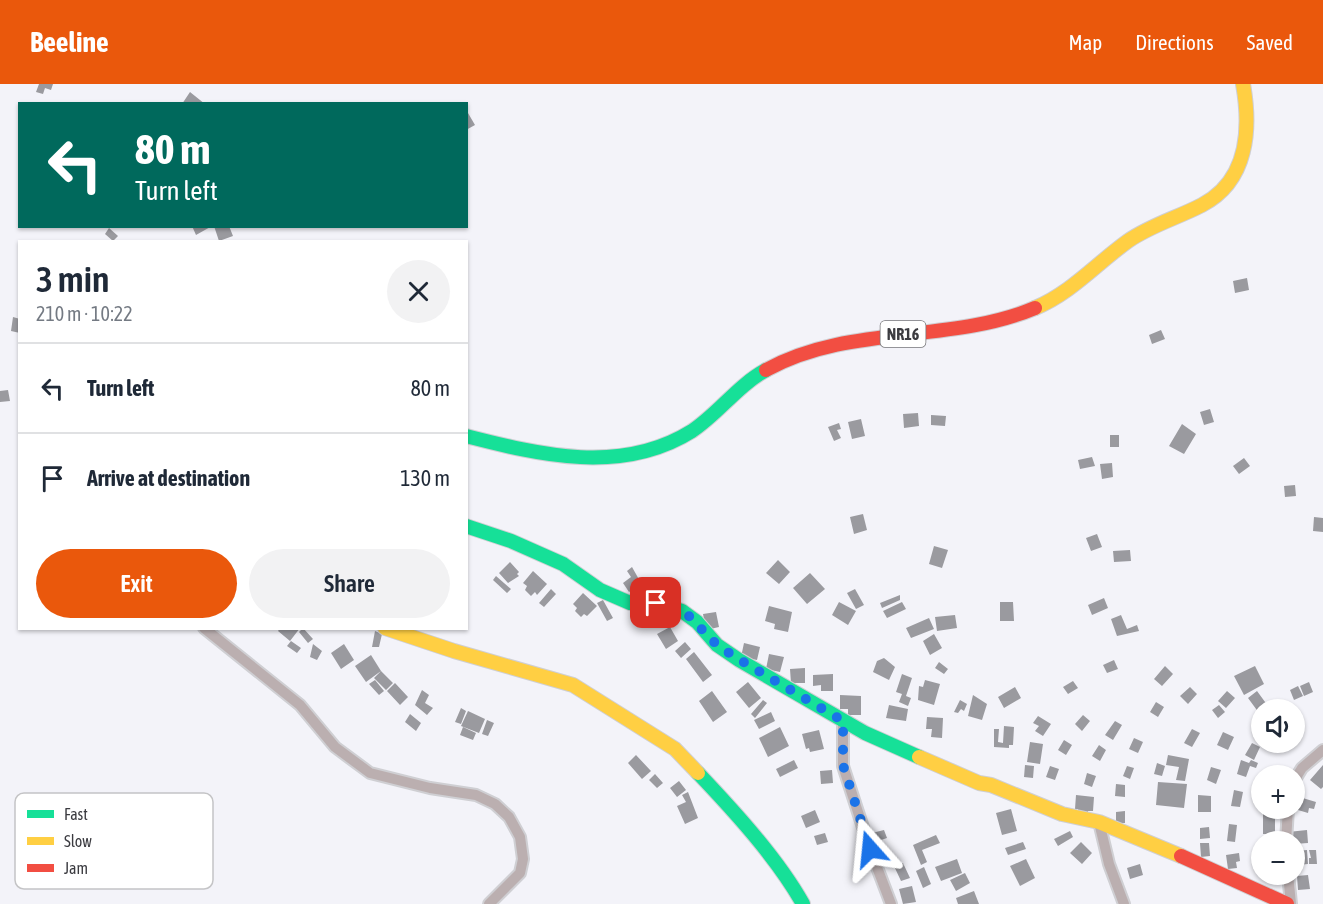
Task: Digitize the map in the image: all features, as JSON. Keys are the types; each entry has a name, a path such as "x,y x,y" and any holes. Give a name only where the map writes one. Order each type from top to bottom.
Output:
{"main road":[{"name":"NR16","path":"468,437 508,447 574,458 609,458 638,453 690,432 754,376 779,361 847,340 987,324 1042,306 1078,284 1126,242 1213,199 1227,185 1236,173 1245,146 1247,129 1243,84"},
{"path":"468,527 511,541 563,564 600,590 630,603 656,603 687,614 717,645 843,721 883,742 979,783 1062,814 1099,822 1245,883 1289,904"},
{"path":"393,630 573,685 675,749 725,802 793,886 803,904"}],"street":[{"path":"206,630 300,705 335,747 370,772 430,788 476,795 495,804 509,817 520,837 523,859 520,873 489,904"},
{"path":"843,721 843,765 870,849 891,904"},
{"path":"1305,765 1323,750"},
{"path":"1099,822 1109,864 1124,904"},
{"path":"1288,885 1289,904"}],"building":[{"path":"39,84 53,84 51,90 45,88 43,94 36,92"},
{"path":"190,92 202,102 183,102"},
{"path":"468,113 475,125 468,129"},
{"path":"109,228 118,236 112,240 105,234"},
{"path":"193,228 208,228 196,235"},
{"path":"215,228 230,228 233,236 219,240"},
{"path":"1247,278 1249,290 1235,293 1233,281"},
{"path":"13,317 18,318 18,333 11,331"},
{"path":"1161,330 1165,339 1152,344 1149,335"},
{"path":"8,390 10,401 0,402 0,391"},
{"path":"1210,409 1214,422 1204,425 1200,412"},
{"path":"918,413 919,426 904,428 903,414"},
{"path":"931,415 946,416 945,426 931,425"},
{"path":"861,419 865,436 852,439 848,422"},
{"path":"839,423 841,429 837,430 841,438 834,441 828,427"},
{"path":"1182,424 1196,434 1184,454 1169,446"},
{"path":"1110,435 1119,435 1119,447 1110,447"},
{"path":"1092,457 1095,466 1080,469 1078,460"},
{"path":"1244,458 1250,466 1239,474 1233,466"},
{"path":"1112,463 1113,477 1102,479 1100,464"},
{"path":"1295,485 1296,496 1285,497 1284,486"},
{"path":"863,514 867,530 854,534 850,517"},
{"path":"1314,517 1323,518 1323,532 1313,531"},
{"path":"1097,534 1102,547 1091,551 1086,538"},
{"path":"934,546 948,550 942,568 929,564"},
{"path":"1130,550 1131,561 1114,562 1113,551"},
{"path":"778,560 790,572 779,584 766,573"},
{"path":"510,562 519,572 517,574 519,576 508,583 499,573"},
{"path":"632,567 641,583 629,592 623,583 631,577 627,571"},
{"path":"533,571 547,584 537,595 535,592 531,596 525,590 527,586 523,583"},
{"path":"810,573 825,589 807,604 793,588"},
{"path":"496,576 511,589 507,593 493,580"},
{"path":"551,589 556,594 544,607 539,603"},
{"path":"855,589 864,605 856,609 847,593"},
{"path":"583,593 597,606 587,616 584,614 581,617 575,611 577,608 573,604"},
{"path":"900,595 900,600 882,608 880,603"},
{"path":"1104,598 1108,608 1092,615 1088,605"},
{"path":"603,600 613,618 607,621 597,603"},
{"path":"839,602 856,611 848,625 832,615"},
{"path":"902,602 906,609 887,618 883,611"},
{"path":"1000,602 1013,602 1014,621 1000,621"},
{"path":"769,606 792,612 788,632 774,629 775,624 765,621"},
{"path":"716,612 719,627 706,630 703,614"},
{"path":"955,615 957,628 937,631 935,617"},
{"path":"1121,615 1127,629 1137,625 1139,631 1117,636 1111,619"},
{"path":"929,618 934,629 911,638 906,628"},
{"path":"670,627 678,641 666,649 657,634"},
{"path":"279,630 298,630 290,641"},
{"path":"305,630 313,639 308,643 299,632"},
{"path":"375,631 382,634 379,647 372,647"},
{"path":"934,634 942,648 930,655 923,641"},
{"path":"291,641 301,648 297,653 287,646"},
{"path":"685,642 691,649 681,658 675,651"},
{"path":"744,643 760,647 757,660 741,657"},
{"path":"313,644 322,651 317,660 310,657"},
{"path":"344,644 354,660 341,669 331,653"},
{"path":"694,652 712,675 703,682 686,659"},
{"path":"769,654 784,657 780,672 766,669"},
{"path":"371,655 381,671 366,682 355,666"},
{"path":"884,658 895,667 889,680 873,672 877,661"},
{"path":"1114,660 1118,669 1107,673 1103,665"},
{"path":"939,662 948,669 944,674 935,668"},
{"path":"1165,666 1173,674 1162,686 1154,679"},
{"path":"1255,666 1264,684 1244,695 1234,676"},
{"path":"805,668 805,683 791,683 790,669"},
{"path":"381,671 393,683 386,690 374,678"},
{"path":"833,674 833,691 821,691 821,685 813,686 813,675"},
{"path":"902,674 912,678 906,696 911,698 908,706 899,702 902,694 896,692"},
{"path":"375,680 384,691 379,695 369,684"},
{"path":"925,680 940,684 934,705 918,700 919,686 923,687"},
{"path":"1073,681 1078,688 1068,694 1063,687"},
{"path":"748,682 761,698 749,708 736,692"},
{"path":"1309,682 1313,692 1304,696 1300,686"},
{"path":"395,683 408,697 400,705 387,691"},
{"path":"1298,686 1303,696 1294,699 1290,690"},
{"path":"1015,687 1021,698 1004,708 998,697"},
{"path":"1190,687 1197,694 1188,704 1180,696"},
{"path":"422,690 429,695 425,703 433,708 427,715 415,705"},
{"path":"712,691 727,712 713,722 699,701"},
{"path":"1227,691 1235,698 1226,708 1218,701"},
{"path":"1257,691 1263,699 1251,699 1251,702 1248,698"},
{"path":"840,695 861,696 861,715 848,715 848,709 840,709"},
{"path":"973,695 987,704 982,720 968,716"},
{"path":"763,700 767,703 755,718 751,714"},
{"path":"960,700 967,704 964,711 961,709 958,713 954,712"},
{"path":"1156,702 1164,707 1158,717 1150,712"},
{"path":"889,705 908,709 906,721 886,718"},
{"path":"1219,705 1225,712 1218,718 1212,710"},
{"path":"461,708 466,711 461,724 455,722"},
{"path":"468,711 485,719 479,733 461,726"},
{"path":"771,712 775,721 759,729 754,720"},
{"path":"410,714 421,723 416,731 405,722"},
{"path":"1083,715 1090,721 1082,731 1075,724"},
{"path":"1038,716 1051,724 1043,736 1035,731 1039,726 1033,723"},
{"path":"927,717 943,718 942,738 931,737 932,729 926,729"},
{"path":"487,720 494,723 488,736 482,734"},
{"path":"1115,721 1122,725 1113,740 1105,735"},
{"path":"1004,726 1014,727 1013,745 1009,745 1009,748 994,747 994,729 999,729 998,742 1003,743"},
{"path":"463,727 476,733 473,740 460,735"},
{"path":"780,727 789,746 768,757 759,738"},
{"path":"1192,729 1200,733 1192,747 1184,743"},
{"path":"819,730 824,749 810,752 809,748 806,749 802,734"},
{"path":"1223,732 1234,737 1228,750 1217,745"},
{"path":"1134,738 1143,742 1138,753 1129,749"},
{"path":"1064,740 1072,745 1066,755 1058,750"},
{"path":"1030,742 1043,744 1040,764 1027,762"},
{"path":"1099,745 1106,750 1100,761 1092,756"},
{"path":"1251,745 1251,753 1257,753 1254,760 1245,755"},
{"path":"636,755 651,771 642,779 628,763"},
{"path":"1168,755 1189,759 1185,781 1176,780 1179,767 1166,765"},
{"path":"794,760 798,768 780,777 776,769"},
{"path":"1241,760 1258,763 1250,766 1246,777 1237,774"},
{"path":"1157,763 1165,766 1162,776 1154,774"},
{"path":"1025,765 1034,766 1033,778 1024,777"},
{"path":"1323,765 1323,787 1321,789 1310,780"},
{"path":"1050,766 1059,769 1055,780 1046,777"},
{"path":"1127,766 1134,768 1130,779 1123,776"},
{"path":"1211,767 1221,770 1216,784 1207,780"},
{"path":"832,770 833,783 821,784 820,771"},
{"path":"1087,773 1096,776 1092,787 1084,784"},
{"path":"655,774 663,783 657,788 649,780"},
{"path":"679,781 686,790 677,797 670,788"},
{"path":"1158,782 1187,784 1184,808 1156,805"},
{"path":"1116,784 1125,785 1125,797 1115,796"},
{"path":"1234,790 1243,792 1240,807 1231,806"},
{"path":"688,792 698,818 685,824 677,806 686,802 682,795"},
{"path":"1076,795 1094,797 1093,811 1088,811 1088,814 1078,814 1078,809 1075,809"},
{"path":"1198,795 1211,796 1211,812 1198,812"},
{"path":"1305,799 1316,802 1314,809 1309,808 1308,813 1305,812"},
{"path":"1011,809 1017,831 1002,835 996,813"},
{"path":"815,810 820,822 806,828 801,816"},
{"path":"1125,811 1125,823 1116,823 1116,812"},
{"path":"1263,819 1275,819 1275,831 1263,831"},
{"path":"1229,824 1237,825 1235,842 1227,841"},
{"path":"1209,827 1210,838 1200,839 1200,828"},
{"path":"884,830 887,838 875,842 872,833"},
{"path":"1307,830 1308,843 1305,843 1305,831 1298,831"},
{"path":"1070,831 1073,837 1058,846 1054,839"},
{"path":"825,833 828,842 817,845 814,836"},
{"path":"936,835 940,843 922,850 927,862 921,865 913,845"},
{"path":"1023,842 1026,849 1008,855 1005,848"},
{"path":"1081,842 1092,853 1082,864 1070,853"},
{"path":"1200,843 1209,843 1210,856 1201,857"},
{"path":"1305,850 1307,850 1308,864 1305,864"},
{"path":"1309,850 1316,850 1317,864 1309,864 1309,858 1311,858"},
{"path":"1239,853 1240,861 1236,862 1237,868 1228,869 1226,855"},
{"path":"957,859 962,873 941,881 935,867"},
{"path":"1026,859 1035,878 1020,886 1010,866"},
{"path":"903,863 910,878 901,881 894,866"},
{"path":"1140,864 1143,875 1130,879 1127,868"},
{"path":"924,867 931,884 923,888 916,871"},
{"path":"965,873 970,883 956,891 950,880"},
{"path":"1305,875 1308,875 1310,889 1298,890 1298,885 1305,885"},
{"path":"912,886 916,902 903,904 899,889"},
{"path":"974,891 979,904 958,904 956,898"}],"traffic: fast":[{"path":"468,436 523,449 581,457 609,457 638,453 665,445 692,431 746,384 766,370"},
{"path":"468,527 511,541 563,564 600,590 630,603 656,603 682,611 697,622 717,645 739,660 865,733 919,757"},
{"path":"698,773 768,853 803,904"}],"traffic: slow":[{"path":"1035,308 1072,286 1128,241 1146,230 1202,205 1217,195 1229,182 1243,152 1246,136 1243,84"},
{"path":"391,630 454,651 573,685 675,749 698,773"},
{"path":"919,757 979,783 991,785 1062,814 1099,822 1181,856"}],"traffic: jam":[{"path":"766,370 798,356 831,346 968,326 1002,319 1035,308"},
{"path":"1181,856 1287,904"}],"route":[{"path":"656,603 687,614 717,645 843,721 843,765 870,849"}]}
